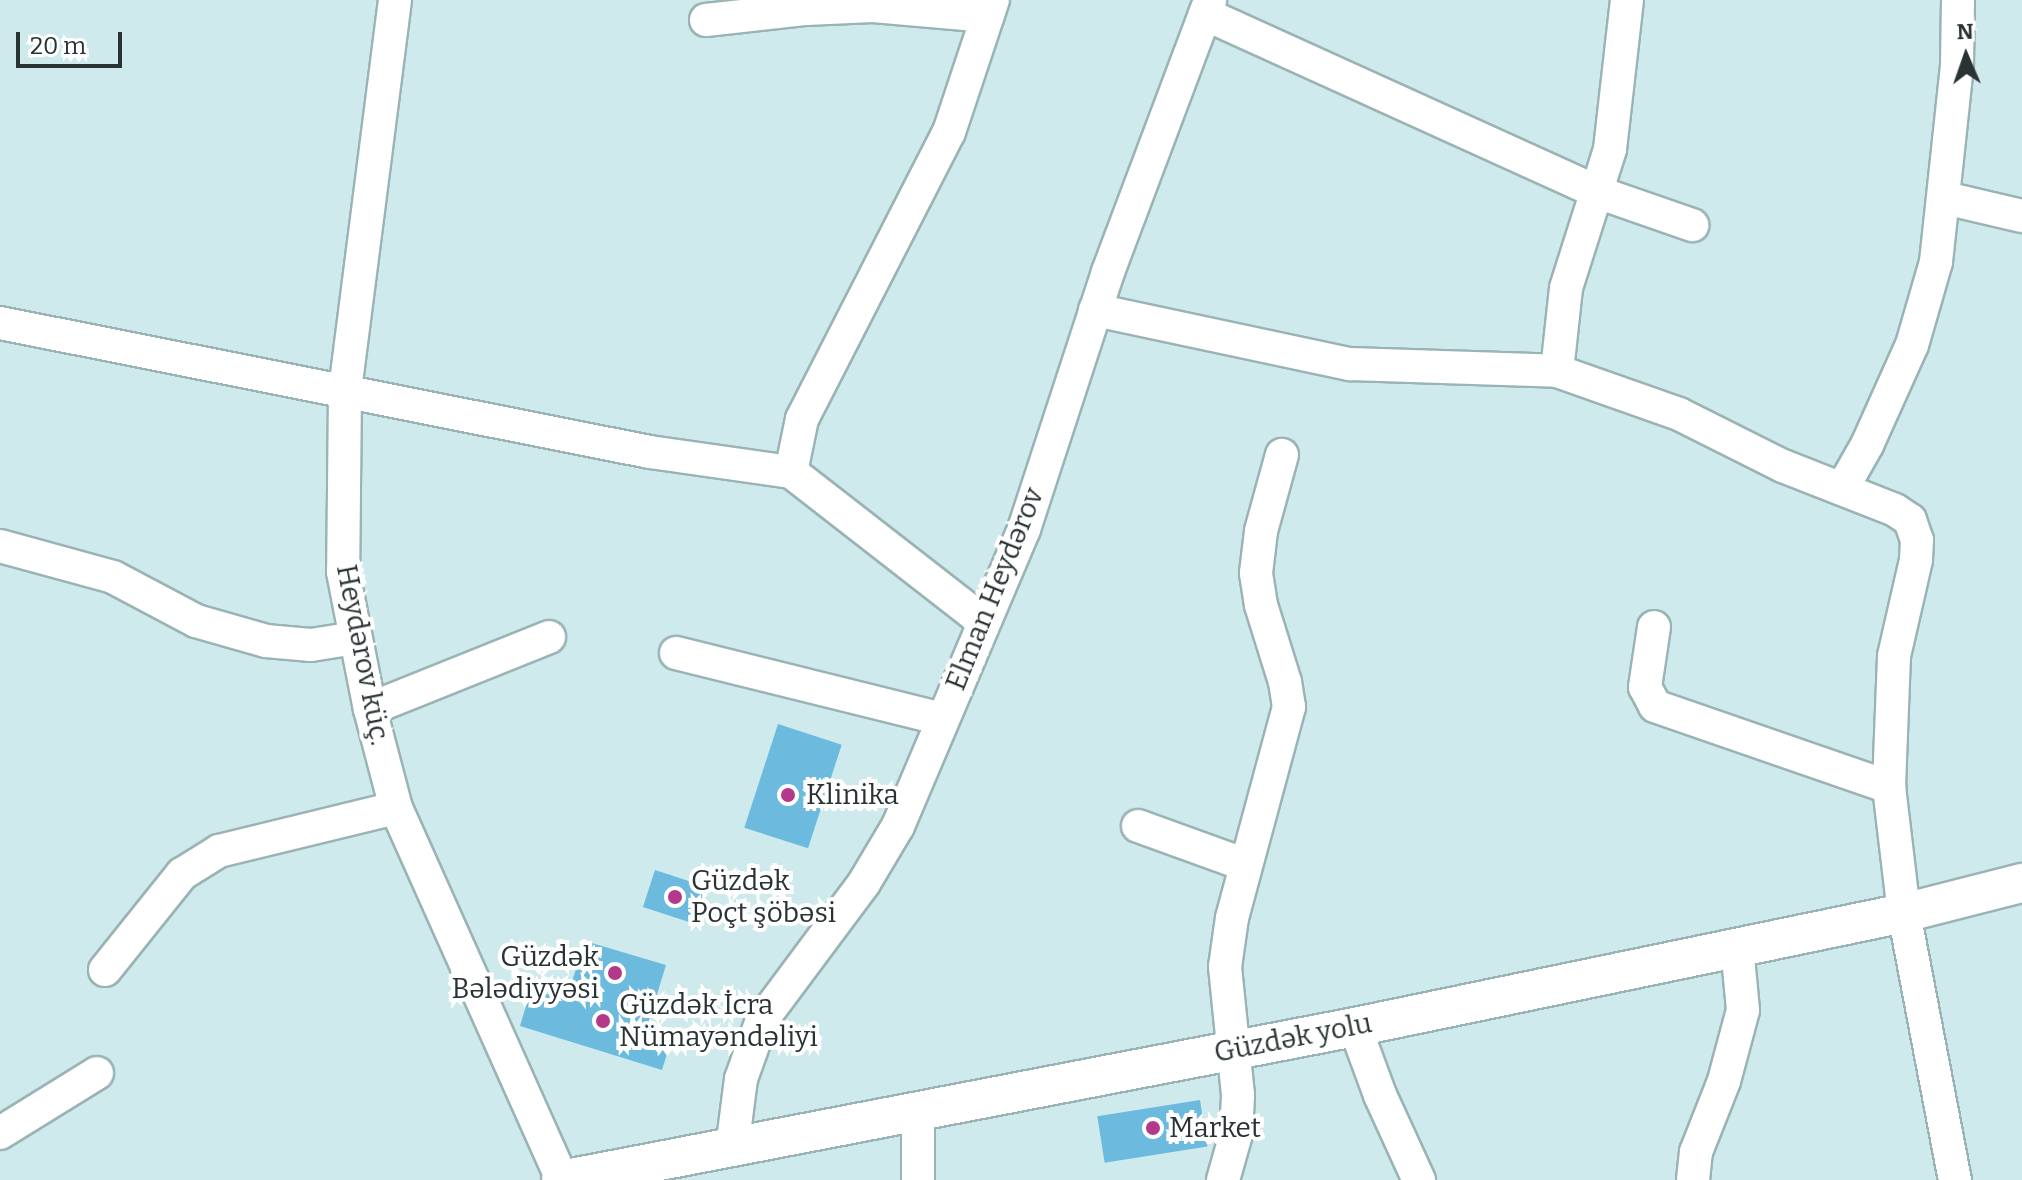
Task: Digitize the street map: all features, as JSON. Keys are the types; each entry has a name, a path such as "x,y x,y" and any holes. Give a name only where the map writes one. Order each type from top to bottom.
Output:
{"street":[{"name":"Heydərov küç.","path":"395,0 345,393 343,572 370,709 396,808 561,1180"},
{"path":"1557,371 1566,288 1610,149 1627,0"},
{"path":"1842,489 1880,418 1912,345 1936,262 1957,64 1958,0"},
{"path":"706,20 806,9 873,6 990,8 949,132 802,419 791,472"},
{"path":"1207,7 1597,192 1692,225"},
{"name":"Elman Heydərov","path":"732,1149 741,1079 762,1020 864,883 912,798 942,719 1024,529 1095,310 1207,7"},
{"path":"1945,198 2022,216"},
{"path":"1095,310 1350,364 1557,371 1679,414 1783,466 1895,510 1910,520 1917,540 1916,560 1894,656 1889,787 1904,913 1955,1180"},
{"path":"0,323 650,452 791,472 984,622"},
{"path":"1223,1180 1236,1134 1238,1095 1225,967 1243,864 1289,707 1285,682 1261,605 1256,573 1261,531 1282,455"},
{"path":"0,546 113,577 196,621 266,641 311,645 355,638"},
{"path":"1654,627 1645,687 1655,706 1889,787"},
{"path":"370,709 549,637"},
{"path":"676,653 942,719"},
{"path":"105,970 182,874 219,851 396,808"},
{"path":"1138,826 1243,864"},
{"name":"Güzdək yolu","path":"561,1180 1355,1027 1904,913 2022,883"},
{"path":"1693,1180 1696,1152 1724,1081 1743,1010 1737,947"},
{"path":"1355,1027 1380,1095 1419,1180"},
{"path":"0,1133 97,1073"},
{"path":"918,1110 918,1180"}],"building":[{"path":"778,724 842,745 808,848 744,828"},
{"path":"655,870 706,887 694,924 643,907"},
{"path":"585,941 666,965 647,1027 673,1035 662,1070 520,1026 531,989 566,1000"},
{"path":"1200,1100 1207,1146 1105,1163 1097,1116"}],"place":[{"name":"Klinika","path":"788,795"},
{"name":"Güzdək Poçt şöbəsi","path":"675,897"},
{"name":"Güzdək Bələdiyyəsi","path":"615,973"},
{"name":"Güzdək İcra Nümayəndəliyi","path":"603,1021"},
{"name":"Market","path":"1153,1128"}]}
